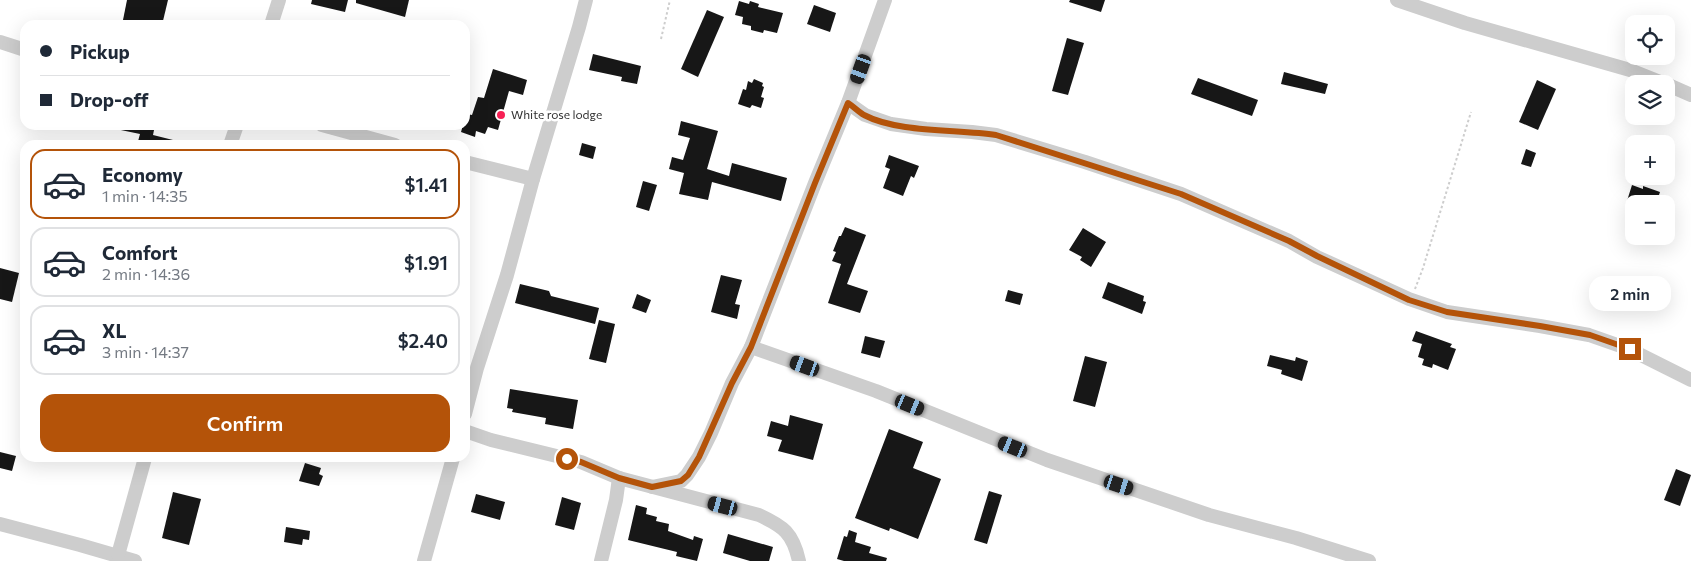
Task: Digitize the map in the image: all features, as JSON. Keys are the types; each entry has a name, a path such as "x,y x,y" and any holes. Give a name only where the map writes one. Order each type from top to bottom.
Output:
{"street":[{"path":"273,20 279,0"},
{"path":"470,395 507,275 533,179 586,0"},
{"path":"652,487 681,481 688,475 699,457 732,383 751,347 848,103 885,0"},
{"path":"1397,0 1465,23 1643,75"},
{"path":"0,42 20,48"},
{"path":"1675,88 1691,95"},
{"path":"848,103 865,115 891,124 996,135 1181,194 1289,241 1409,300 1447,312 1590,335 1630,349 1691,380"},
{"path":"340,130 377,140"},
{"path":"470,163 533,179"},
{"path":"751,347 876,391 1048,460 1209,515 1296,538 1369,561"},
{"path":"470,433 491,440 581,462 619,478 758,515 778,524 790,536 797,551 798,561"},
{"path":"0,524 127,559 144,462"},
{"path":"424,561 452,462"},
{"path":"601,561 616,500 619,478"}],"path":[{"path":"661,39 670,0"},
{"path":"1409,300 1424,268 1471,112"}],"building":[{"path":"127,0 168,0 163,20 123,20"},
{"path":"312,0 348,0 345,12 311,4"},
{"path":"356,0 409,0 405,17 356,3"},
{"path":"1070,0 1105,0 1101,12 1069,2"},
{"path":"739,1 749,4 750,1 759,4 758,7 783,13 777,33 764,30 763,33 751,30 751,26 742,24 743,17 735,15"},
{"path":"814,5 836,13 830,32 807,24"},
{"path":"707,10 724,17 698,77 681,69"},
{"path":"1067,38 1084,43 1068,95 1052,91"},
{"path":"593,54 641,66 637,84 621,81 622,77 589,70"},
{"path":"493,69 527,80 523,95 509,91 498,130 488,127 485,134 476,131 475,137 461,132 462,130 470,130 470,115 472,115 478,97 484,98"},
{"path":"1284,72 1328,84 1325,94 1281,84"},
{"path":"1198,78 1258,100 1252,116 1191,94"},
{"path":"754,79 763,83 762,86 764,87 761,97 764,98 761,108 752,105 750,108 738,104 743,89 746,90 748,81 752,83"},
{"path":"1537,80 1556,89 1538,130 1519,122"},
{"path":"681,121 718,131 707,169 729,176 732,163 787,178 781,201 712,182 708,200 679,194 684,173 669,169 672,157 683,160 690,138 678,135"},
{"path":"121,130 154,130 153,135 173,140 138,140 140,134"},
{"path":"582,143 596,147 593,159 579,155"},
{"path":"1526,149 1536,153 1531,167 1521,164"},
{"path":"889,155 919,166 914,178 911,176 903,196 883,188 890,169 885,167"},
{"path":"643,181 657,185 649,211 636,207"},
{"path":"1632,185 1643,189 1643,186 1660,192 1659,195 1629,195"},
{"path":"845,227 866,235 847,284 868,291 860,313 828,303 841,264 832,261 836,252 833,251"},
{"path":"1083,228 1106,242 1091,267 1080,260 1082,257 1069,250"},
{"path":"0,268 19,273 12,302 0,299"},
{"path":"721,275 742,280 735,304 740,305 737,319 711,312"},
{"path":"1108,282 1144,296 1143,301 1146,302 1142,314 1102,298"},
{"path":"520,284 549,291 551,296 599,308 595,324 515,303"},
{"path":"1008,290 1023,294 1020,305 1005,301"},
{"path":"637,294 651,300 646,313 632,308"},
{"path":"599,320 615,324 606,363 589,359"},
{"path":"1416,331 1452,344 1450,347 1456,349 1448,370 1433,364 1432,368 1422,365 1424,359 1418,357 1422,344 1412,341"},
{"path":"865,336 885,341 880,358 861,353"},
{"path":"1270,355 1295,361 1296,357 1308,361 1302,381 1281,374 1282,370 1267,366"},
{"path":"1085,356 1107,362 1095,407 1073,401"},
{"path":"510,389 578,400 573,429 545,424 546,418 512,412 513,409 507,408"},
{"path":"790,415 823,424 813,460 778,451 782,440 767,436 771,421 788,426"},
{"path":"889,429 923,442 913,468 941,479 918,539 890,528 889,531 855,518"},
{"path":"0,452 16,456 12,471 0,468"},
{"path":"305,463 321,468 319,474 323,476 319,486 299,481"},
{"path":"1676,469 1691,475 1680,506 1664,500"},
{"path":"989,491 1002,495 987,544 974,540"},
{"path":"173,492 201,499 189,545 162,538"},
{"path":"476,494 505,502 500,520 471,512"},
{"path":"562,497 581,503 574,530 555,525"},
{"path":"636,505 647,508 646,514 657,517 656,521 669,524 668,531 693,540 694,536 703,539 697,561 676,556 677,552 628,540"},
{"path":"286,527 310,531 309,540 303,539 302,545 284,542"},
{"path":"849,530 857,533 855,542 871,547 869,553 887,558 886,561 844,561 837,559 844,536 847,537"},
{"path":"728,534 773,547 769,561 750,561 723,553"}],"place":[{"name":"White rose lodge","path":"501,115"}],"route":[{"path":"567,459 581,462 619,478 652,487 681,481 688,475 711,433 732,383 751,347 848,103 865,115 891,124 996,135 1181,194 1289,241 1409,300 1447,312 1590,335 1630,349"}]}
